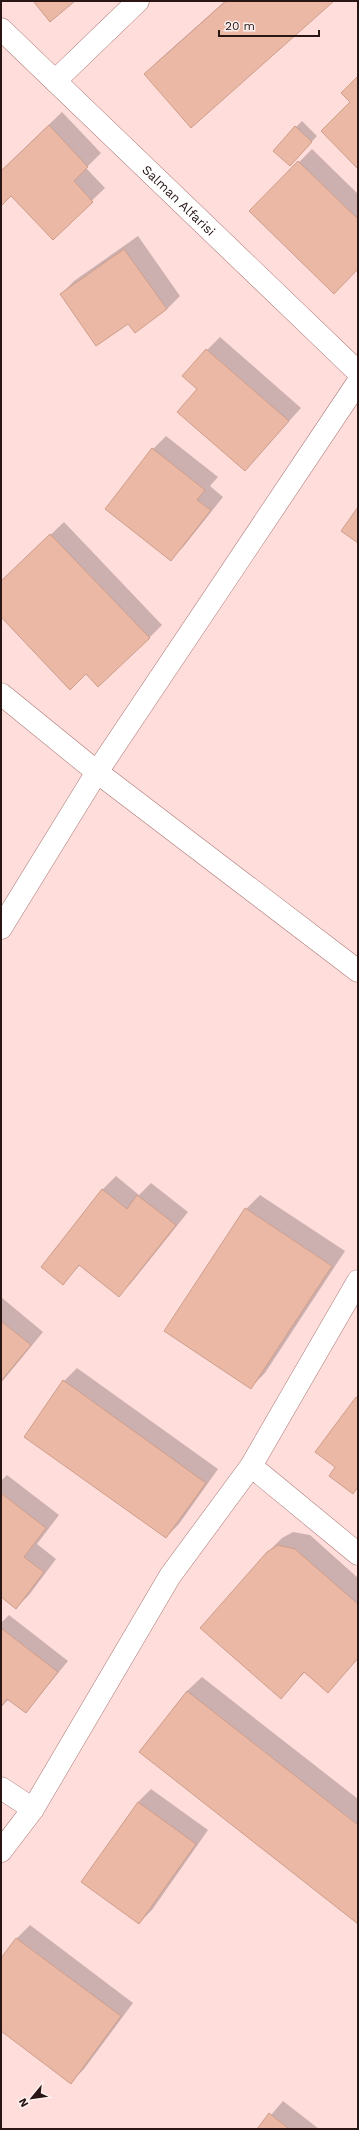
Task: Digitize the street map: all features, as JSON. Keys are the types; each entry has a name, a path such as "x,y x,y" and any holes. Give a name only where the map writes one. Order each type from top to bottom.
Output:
{"street":[{"path":"55,81 138,1"},
{"name":"Salman Alfarisi","path":"1,28 358,372"},
{"path":"1,928 97,772 358,382"},
{"path":"1,694 97,772 358,971"},
{"path":"1,1851 33,1809 170,1576 251,1466 358,1281"},
{"path":"251,1466 358,1554"},
{"path":"1,1788 33,1809"}],"building":[{"path":"33,1 75,1 50,22"},
{"path":"226,1 334,1 191,128 144,74"},
{"path":"358,76 358,169 321,131 350,102 341,93"},
{"path":"49,125 88,167 74,181 93,202 53,240 11,196 1,206 1,171"},
{"path":"295,126 312,142 290,166 273,151"},
{"path":"298,161 358,219 358,269 334,294 249,211"},
{"path":"124,249 167,309 135,333 128,324 96,346 60,294"},
{"path":"206,349 289,421 245,471 177,412 197,389 182,376"},
{"path":"152,448 205,490 197,500 211,510 171,561 105,509"},
{"path":"358,507 358,543 341,531"},
{"path":"50,534 150,638 98,687 86,674 70,690 1,617 1,581"},
{"path":"102,1189 127,1209 137,1195 176,1225 119,1297 79,1265 63,1285 41,1267"},
{"path":"245,1208 332,1266 251,1389 164,1331"},
{"path":"1,1321 31,1345 1,1381"},
{"path":"63,1380 206,1483 166,1538 24,1437"},
{"path":"356,1397 358,1398 358,1487 353,1494 329,1476 335,1467 315,1452"},
{"path":"1,1493 46,1528 24,1557 44,1572 16,1609 1,1597"},
{"path":"278,1545 295,1549 358,1604 358,1658 328,1693 304,1672 281,1699 200,1628 267,1552"},
{"path":"1,1628 58,1672 26,1713 7,1699 1,1707"},
{"path":"187,1691 358,1825 358,1924 139,1752"},
{"path":"138,1802 196,1844 139,1924 81,1882"},
{"path":"16,1938 121,2016 71,2084 1,2031 1,1958"},
{"path":"269,2113 289,2129 257,2129"}]}
